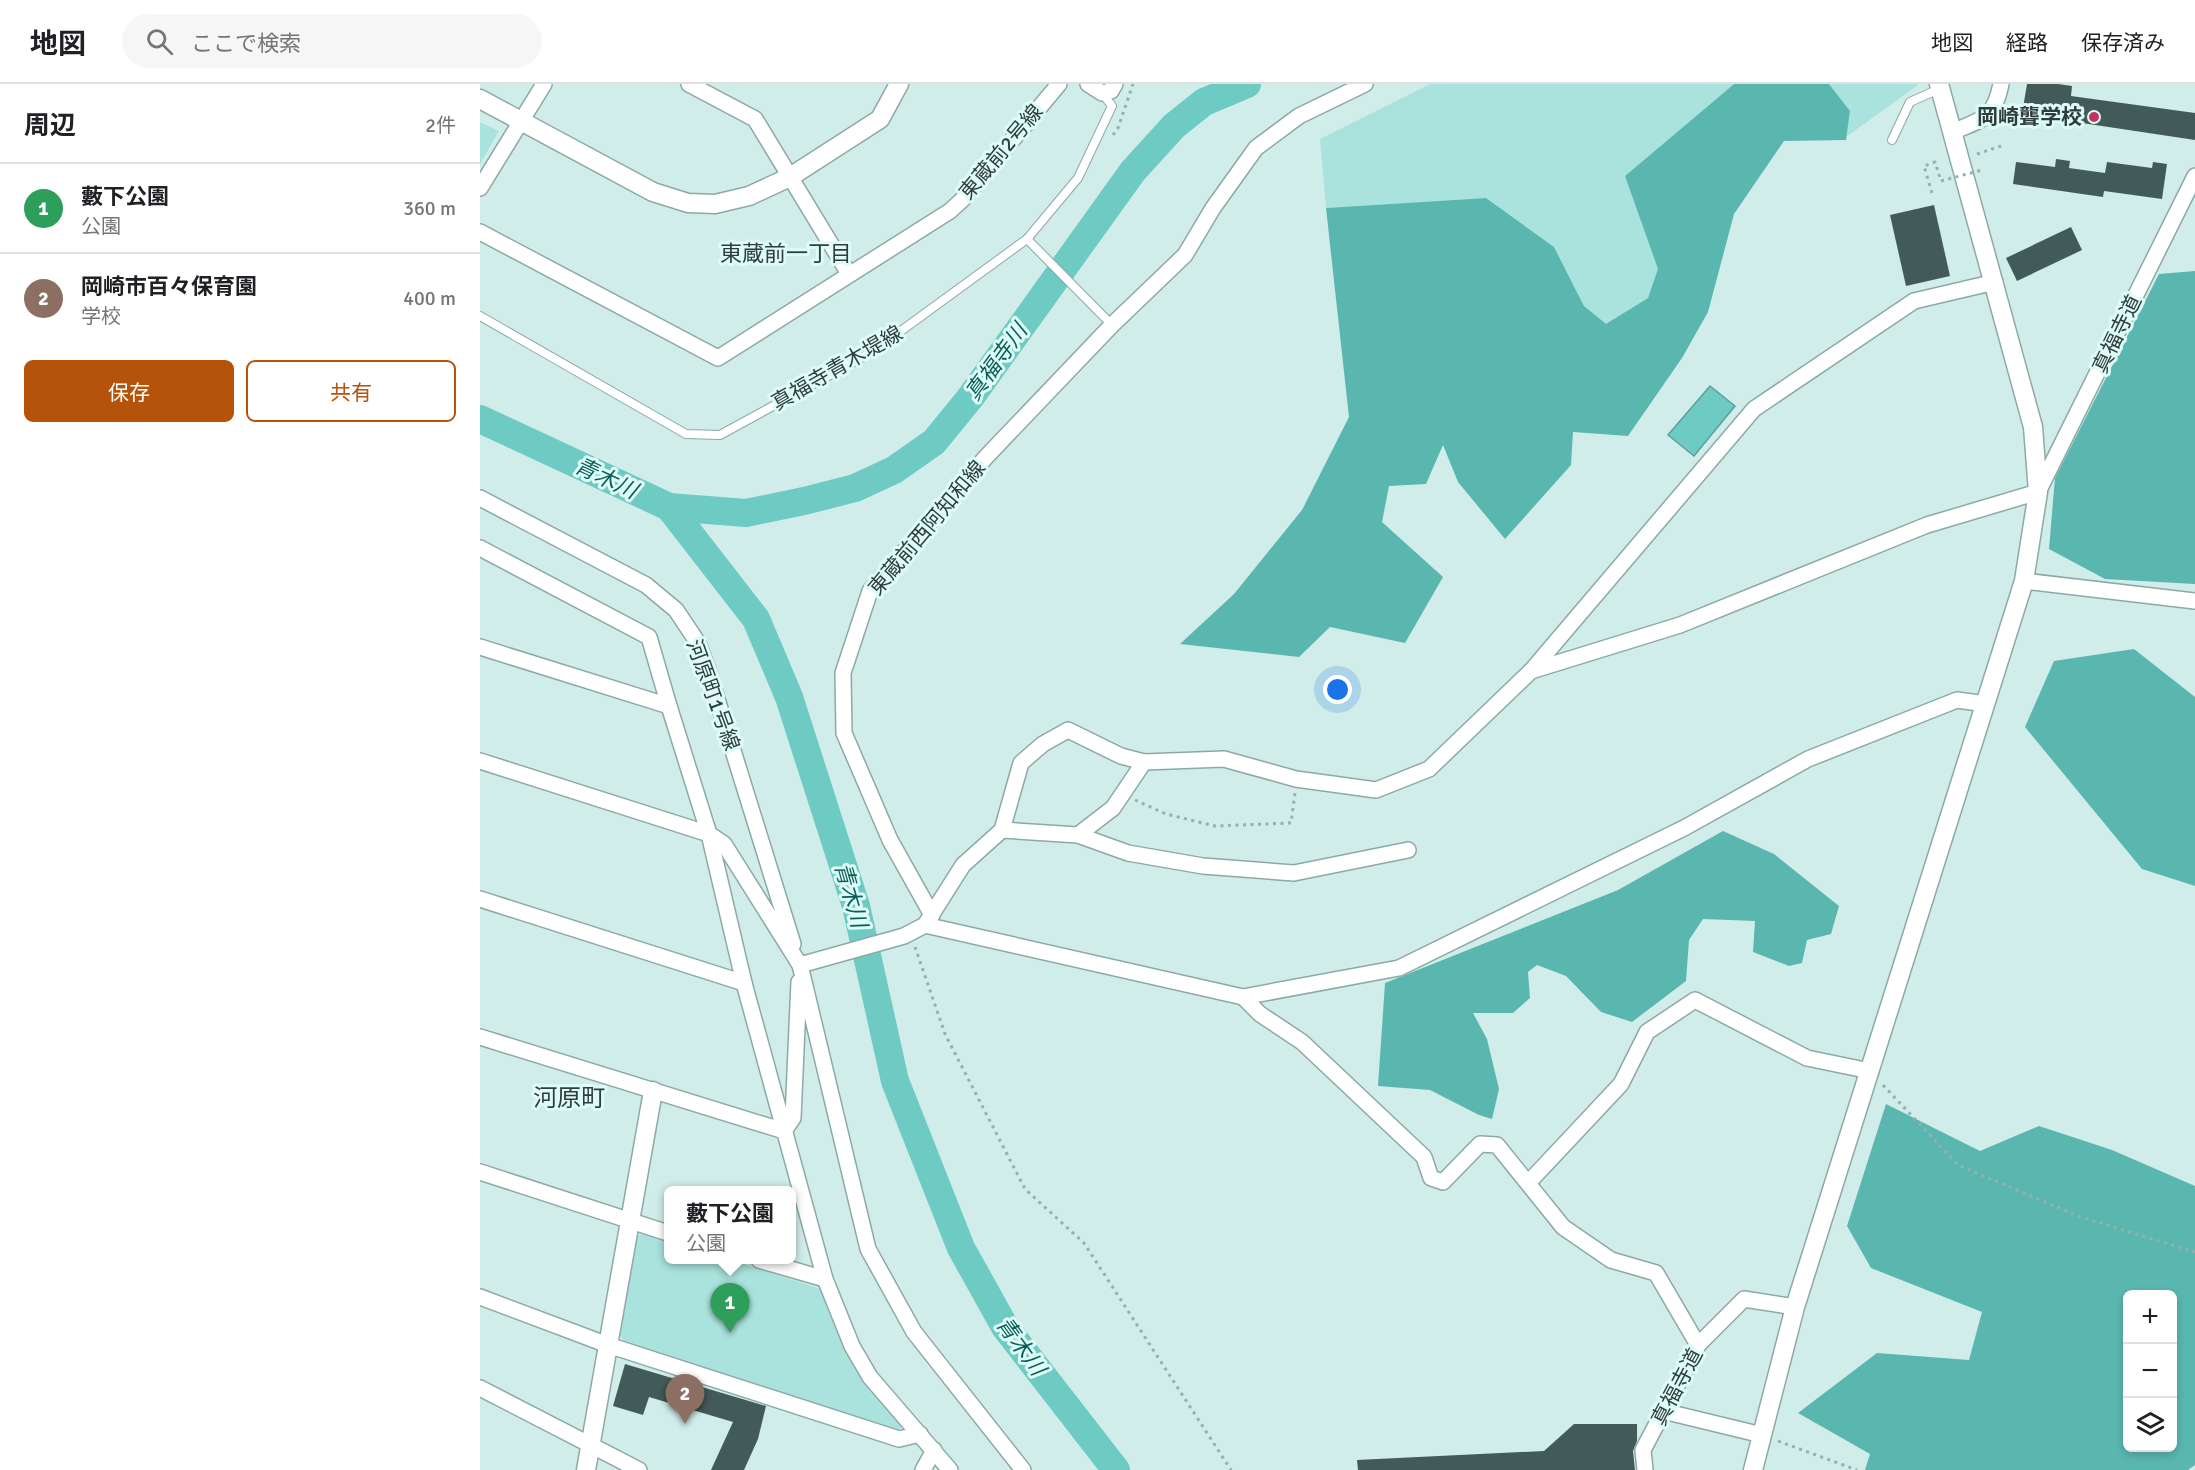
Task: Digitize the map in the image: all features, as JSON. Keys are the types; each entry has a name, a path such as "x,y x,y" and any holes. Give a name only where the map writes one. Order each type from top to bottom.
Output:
{"street":[{"path":"480,188 544,84"},
{"path":"689,84 755,119 849,274"},
{"path":"480,99 653,192 688,203 730,201 749,196 790,177 880,119 899,84"},
{"name":"東蔵前2号線","path":"480,232 718,358 963,200 1059,84"},
{"name":"真福寺青木堤線","path":"1088,84 1108,88"},
{"name":"東蔵前西阿知和線","path":"929,920 890,840 844,733 843,673 870,591 986,457 1112,325 1185,255 1212,208 1256,148 1299,116 1365,84"},
{"path":"1954,131 1983,120 1990,114 1997,104 2001,84"},
{"path":"1753,1470 1795,1307 2024,581 2038,492 2033,427 1940,86"},
{"name":"真福寺道","path":"2038,492 2195,176"},
{"path":"800,965 907,935 929,920 963,865 1002,830 1021,763 1043,744 1068,730 1121,756 1144,762 1224,759 1296,779 1376,790 1429,769 1531,670 1754,409 1914,301 1995,282"},
{"path":"1531,670 1680,625 1927,525 2038,492"},
{"name":"河原町1号線","path":"480,498 646,585 676,610 698,644 708,670 800,965"},
{"path":"480,548 649,637 709,834 744,983 825,1279 852,1346 870,1377 950,1470"},
{"path":"2024,581 2195,601"},
{"path":"480,647 669,706"},
{"path":"929,920 1243,996 1399,968 1684,828 1809,759 1957,700 1986,704"},
{"path":"480,761 709,834 724,844 800,965 868,1249 914,1332 1023,1470"},
{"path":"1078,836 1113,808 1144,762"},
{"path":"1002,830 1078,836 1128,853 1203,866 1294,873 1408,850"},
{"path":"480,899 744,983"},
{"path":"784,1131 793,1118 800,965"},
{"path":"1243,996 1260,1014 1302,1042 1424,1157 1431,1178 1443,1182 1480,1144 1497,1145 1563,1227 1611,1260 1656,1273 1698,1345"},
{"path":"1529,1182 1621,1084 1647,1032 1695,1000 1807,1059 1870,1071"},
{"path":"480,1037 784,1131"},
{"path":"586,1470 653,1091"},
{"path":"480,1172 664,1231"},
{"path":"773,1264 825,1279"},
{"path":"480,1297 608,1345 899,1439 920,1434"},
{"name":"真福寺道","path":"1646,1470 1643,1450 1698,1345 1744,1299 1795,1307"},
{"path":"480,1388 639,1470"},
{"path":"1663,1411 1762,1436"},
{"path":"923,1470 934,1450"}],"lane":[{"path":"1892,140 1910,102 1940,86"},
{"name":"真福寺青木堤線","path":"480,316 686,434 720,435 872,352 1028,239 1078,178 1113,106 1108,88"},
{"path":"1028,239 1112,325"}],"path":[{"path":"1932,194 1924,166 1935,162 1941,181 1982,170 1976,153 2001,146"},
{"path":"1122,795 1166,814 1215,826 1291,823 1296,779"},
{"path":"907,935 945,1034 1025,1189 1084,1243 1230,1470"},
{"path":"1870,1071 1958,1165 2078,1216 2195,1252"},
{"path":"1762,1436 1857,1470"}],"shaded area":[{"path":"1430,84 1734,84 1625,176 1659,269 1648,298 1606,325 1584,306 1554,247 1486,198 1326,208 1320,139"},
{"path":"1734,84 1829,84 1850,111 1846,140 1784,141 1734,214 1708,312 1682,358 1628,436 1573,432 1571,465 1505,539 1458,482 1443,445 1426,484 1389,486 1382,522 1443,577 1405,643 1330,627 1299,657 1180,644 1234,594 1302,510 1349,417 1326,208 1486,198 1554,247 1584,306 1606,324 1648,298 1658,269 1625,176"},
{"path":"1829,84 1918,85 1846,137 1850,111"},
{"path":"480,122 499,131 480,164"},
{"path":"2195,271 2195,584 2105,579 2049,549 2055,478 2159,274"},
{"path":"1710,386 1735,406 1694,456 1668,435"},
{"path":"2134,649 2195,697 2195,886 2142,869 2025,727 2054,661"},
{"path":"1723,831 1774,854 1839,906 1831,934 1807,940 1802,963 1789,966 1753,952 1755,921 1703,919 1689,940 1686,981 1632,1022 1601,1012 1566,976 1537,965 1528,972 1530,998 1513,1013 1473,1013 1487,1039 1499,1089 1492,1119 1479,1115 1430,1090 1378,1086 1385,983 1618,890"},
{"path":"1886,1104 1980,1151 2039,1126 2112,1150 2195,1186 2195,1465 2188,1470 1865,1470 1870,1454 1798,1413 1877,1353 1969,1360 1982,1312 1871,1268 1847,1226"},
{"path":"644,1232 664,1239 664,1264 744,1264 821,1289 903,1424 898,1431 626,1345 620,1335 637,1237"}],"building":[{"path":"2027,84 2072,86 2071,96 2195,113 2195,140 2022,114"},
{"path":"2056,159 2070,161 2069,168 2105,173 2107,162 2152,168 2153,162 2167,164 2162,199 2104,191 2103,197 2013,184 2016,162 2055,167"},
{"path":"1934,205 1950,276 1906,286 1890,215"},
{"path":"2071,227 2082,250 2017,281 2006,258"},
{"path":"625,1364 766,1406 758,1439 744,1470 711,1470 733,1422 649,1397 643,1415 613,1406"},
{"path":"1574,1424 1637,1424 1637,1441 1633,1451 1635,1470 1358,1470 1357,1460 1544,1451"}],"waterway":[{"name":"真福寺川","path":"669,507 746,513 804,501 855,488 894,470 934,442 970,398 1133,171 1174,126 1204,102 1247,84"},
{"name":"青木川","path":"480,419 669,507 756,619 789,697 856,906 895,1081 961,1248 1005,1327 1116,1470"}],"place":[{"name":"岡崎聾学校","path":"2094,117"},
{"name":"藪下公園","path":"730,1333"},
{"name":"岡崎市百々保育園","path":"685,1424"}],"district":[{"name":"東蔵前一丁目","path":"786,253"},
{"name":"河原町","path":"569,1098"}]}
